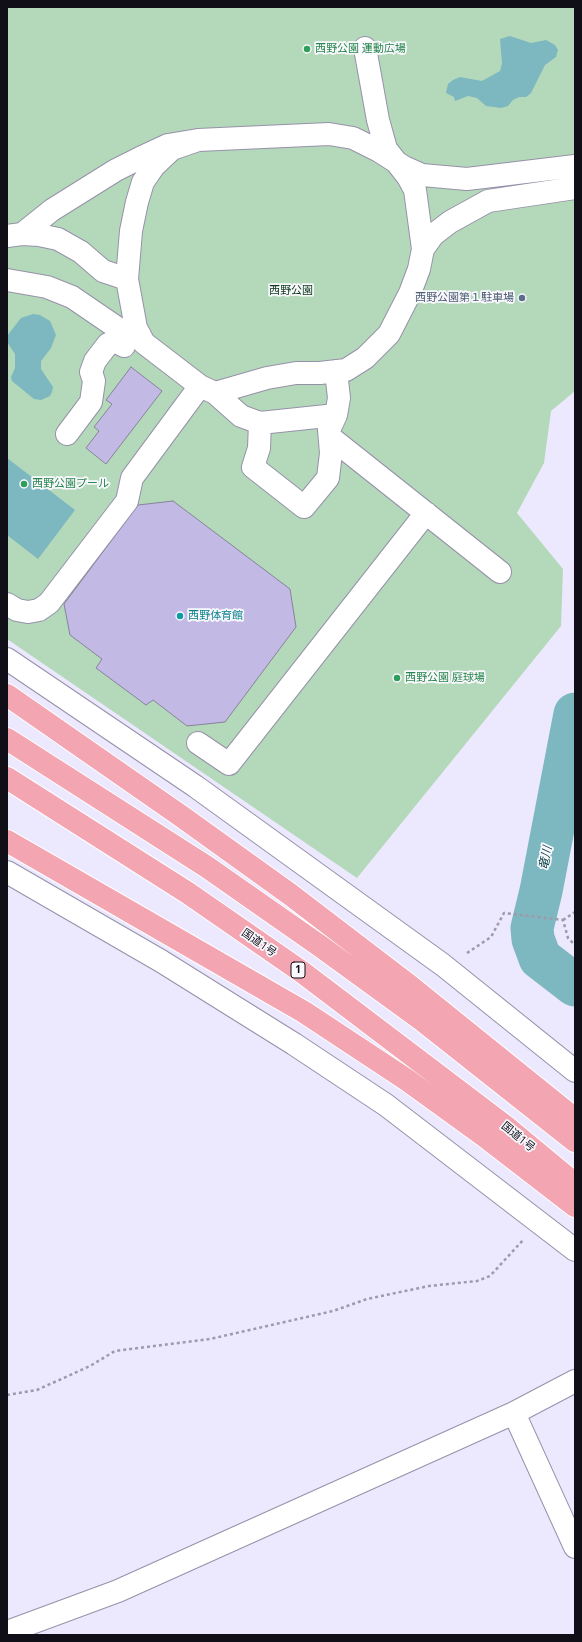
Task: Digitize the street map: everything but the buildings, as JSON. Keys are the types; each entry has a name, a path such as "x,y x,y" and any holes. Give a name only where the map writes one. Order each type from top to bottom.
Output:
{"highway":[{"path":"7,695 181,816 291,895 410,986 575,1119"},
{"path":"7,739 207,867 320,946 422,1020 575,1141"},
{"name":"国道1号","path":"7,778 188,893 302,972 487,1112 575,1184"},
{"path":"7,841 304,1012 407,1080 483,1134 575,1206"}],"street":[{"path":"7,604 17,610 28,612 40,610 49,603 127,501 132,478 208,390 296,373 346,370 364,358 389,334 410,293 419,269 423,249 415,190 408,177 386,150 365,48"},
{"path":"14,235 116,170 168,145 198,140 329,134 352,138 379,151 404,167 422,175 467,179 575,166"},
{"path":"134,337 127,279 130,231 136,202 143,182 154,166 172,150 198,140"},
{"path":"423,249 433,235 450,222 488,201 575,188"},
{"path":"14,235 38,235 58,239 81,252 103,271 127,279"},
{"path":"7,280 47,288 72,297 116,327 144,343 241,416 260,423 336,415"},
{"path":"67,434 92,402 94,381 91,372 95,361 108,344 116,342 124,346 134,337"},
{"path":"260,423 259,448 253,467 304,507 328,478 331,453 329,430 336,415 339,398 336,371"},
{"path":"330,437 500,572"},
{"path":"198,744 229,764 426,513"},
{"path":"7,659 195,786 443,965 575,1071"},
{"path":"7,872 161,961 294,1044 386,1105 575,1250"},
{"path":"7,1632 118,1592 514,1413 575,1381"},
{"path":"514,1413 575,1547"}],"path":[{"path":"443,965 472,951 491,937 504,913 559,921 575,912"},
{"path":"511,914 547,920"},
{"path":"563,920 568,938 575,946"},
{"path":"7,1395 37,1390 90,1366 115,1351 210,1338 334,1310 375,1298 429,1286 477,1281 490,1276 540,1223"}],"green space":[{"name":"西野公園","path":"7,7 575,7 575,391 551,411 544,463 517,513 563,569 561,626 357,878 7,639"}],"shaded area":[{"path":"510,36 531,43 546,40 555,45 558,50 556,57 545,65 531,93 526,97 519,97 513,100 508,106 501,108 486,106 477,98 468,96 455,101 454,97 446,93 448,84 460,77 482,81 500,71 502,63 500,39"},
{"path":"33,314 40,315 50,321 56,335 51,348 41,361 41,369 53,387 52,392 50,396 41,400 34,399 12,381 11,377 15,368 15,354 7,342 7,336 21,318"},
{"name":"西野公園プール","path":"7,458 75,510 38,559 7,535"}],"waterway":[{"name":"竜川","path":"575,714 541,891 532,928 533,939 540,958 575,985"}],"place":[{"name":"西野公園 運動広場","path":"307,49"},
{"name":"西野公園第１駐車場","path":"522,298"},
{"name":"西野公園プール","path":"24,484"},
{"name":"西野体育館","path":"180,616"},
{"name":"西野公園 庭球場","path":"397,678"}]}
